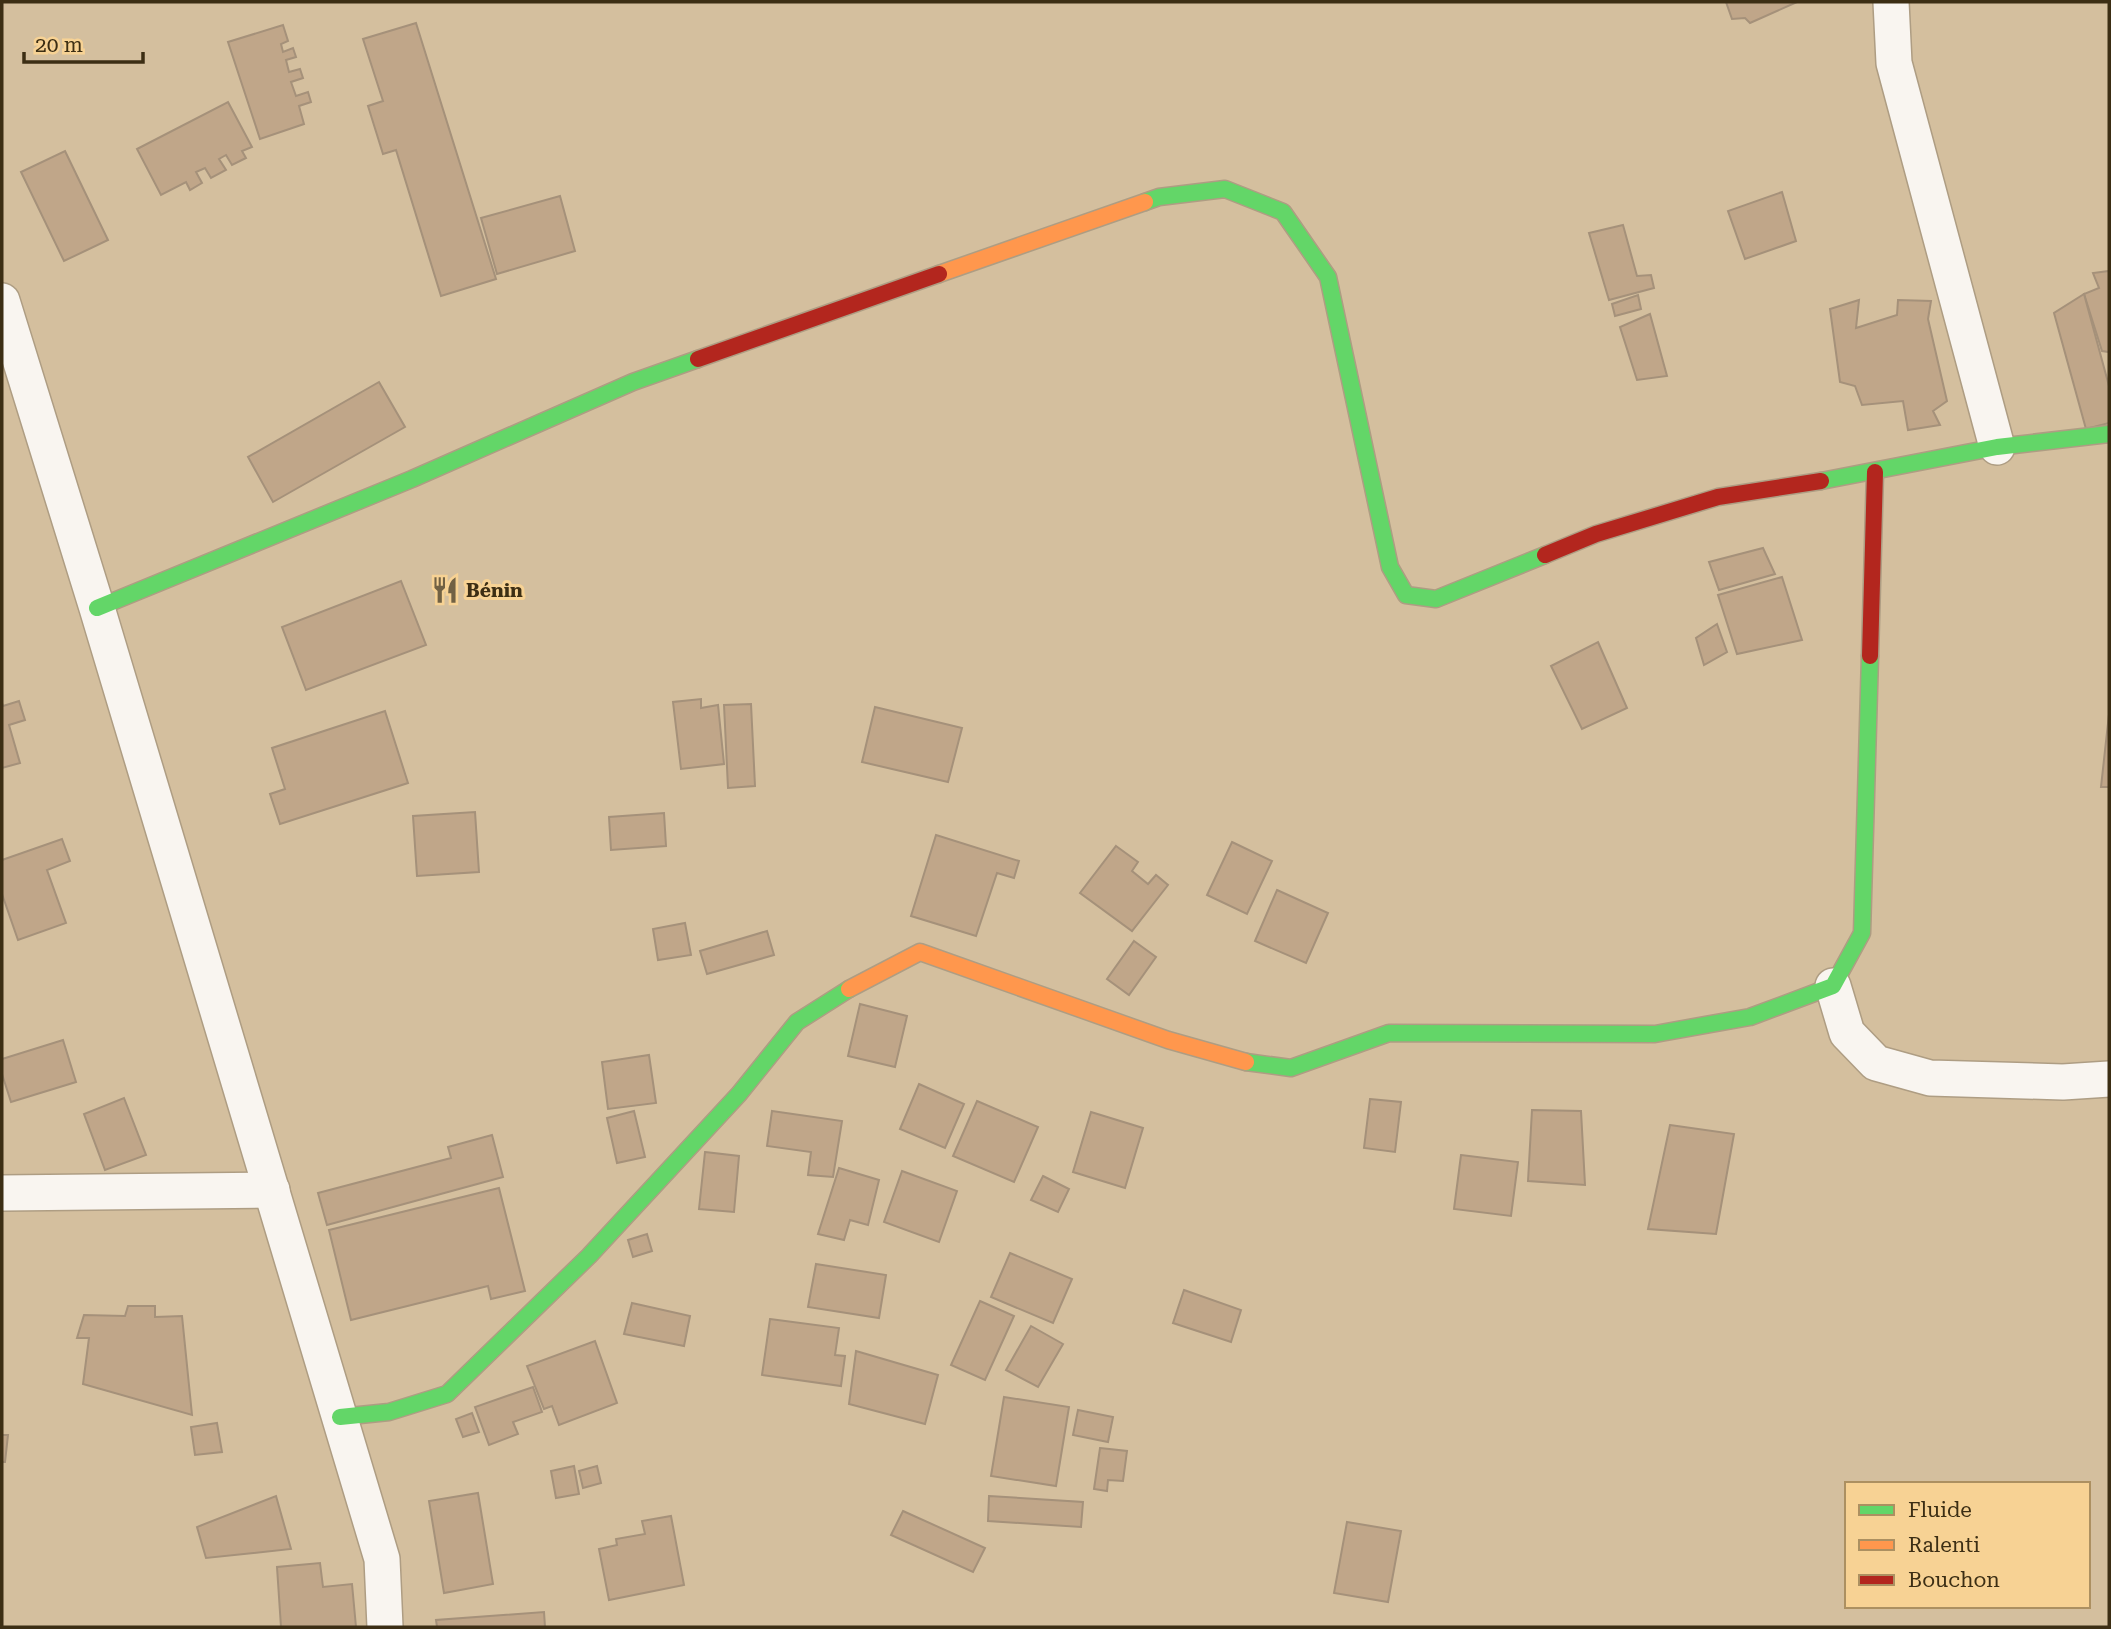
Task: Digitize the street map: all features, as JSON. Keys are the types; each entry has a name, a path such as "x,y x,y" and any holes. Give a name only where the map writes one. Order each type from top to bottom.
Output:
{"street":[{"path":"1891,2 1894,63 1997,447"},
{"path":"97,608 412,479 633,382 1159,197 1225,189 1283,212 1328,277 1390,567 1406,595 1436,599 1596,534 1718,497 1875,472 1997,447 2109,434"},
{"path":"2,301 97,608 382,1559 385,1627"},
{"path":"340,1418 389,1412 447,1394 589,1256 739,1094 797,1022 833,997 920,952 1168,1040 1255,1064 1291,1068 1389,1033 1655,1034 1750,1017 1833,986 1862,933 1875,472"},
{"path":"1833,986 1847,1034 1875,1063 1930,1078 2063,1082 2109,1079"},
{"path":"2,1194 272,1190"}],"building":[{"path":"1726,2 1797,2 1750,23 1745,18 1732,19"},
{"path":"416,23 496,279 441,296 396,150 383,154 368,106 383,101 363,39"},
{"path":"283,25 288,41 281,44 283,52 293,48 296,57 286,60 289,72 300,69 303,78 291,82 296,96 308,92 311,102 299,106 304,124 260,139 228,42"},
{"path":"228,102 252,147 242,151 246,158 232,165 226,155 219,159 226,170 211,178 205,168 196,172 202,183 190,190 186,182 161,195 137,149"},
{"path":"65,151 108,240 64,261 21,172"},
{"path":"1782,192 1796,241 1745,259 1728,211"},
{"path":"560,196 575,251 497,274 481,218"},
{"path":"1623,225 1637,276 1651,275 1654,288 1609,300 1589,233"},
{"path":"2109,271 2109,352 2102,351 2084,294 2099,288 2093,273"},
{"path":"2084,294 2109,386 2109,423 2086,429 2054,313"},
{"path":"1638,295 1641,309 1615,316 1612,304"},
{"path":"1859,300 1856,328 1897,315 1898,300 1931,301 1928,319 1947,401 1933,411 1940,425 1908,430 1903,401 1862,405 1855,386 1840,382 1830,309"},
{"path":"1650,314 1667,376 1637,380 1620,327"},
{"path":"379,382 405,427 273,502 248,457"},
{"path":"1763,548 1775,574 1719,590 1709,562"},
{"path":"1782,577 1802,640 1737,654 1718,595"},
{"path":"401,581 426,645 306,690 282,627"},
{"path":"1717,624 1727,652 1704,665 1696,638"},
{"path":"1598,642 1627,708 1582,729 1551,666"},
{"path":"701,699 701,708 718,705 724,764 681,769 673,702"},
{"path":"19,701 25,720 9,725 20,763 2,768 2,703 3,706"},
{"path":"751,704 755,786 728,788 724,705"},
{"path":"875,707 962,728 948,782 862,762"},
{"path":"385,711 408,783 280,824 270,794 285,789 272,748"},
{"path":"2109,714 2109,787 2101,787"},
{"path":"475,812 479,872 417,876 413,816"},
{"path":"664,813 666,846 611,850 609,817"},
{"path":"936,835 1019,861 1014,878 997,873 976,936 911,916"},
{"path":"62,839 70,861 47,870 66,923 18,940 2,894 2,860"},
{"path":"1232,842 1272,861 1247,914 1207,895"},
{"path":"1116,846 1138,862 1132,871 1148,884 1156,875 1168,885 1132,931 1080,893"},
{"path":"1277,890 1328,913 1306,963 1255,941"},
{"path":"685,923 691,955 658,960 653,929"},
{"path":"767,931 774,955 707,974 700,951"},
{"path":"1134,941 1156,957 1129,995 1107,979"},
{"path":"860,1004 907,1016 895,1067 848,1056"},
{"path":"63,1040 76,1082 11,1102 2,1074 2,1059"},
{"path":"649,1055 656,1103 608,1109 602,1062"},
{"path":"919,1084 964,1104 945,1148 900,1129"},
{"path":"124,1098 146,1155 105,1170 84,1114"},
{"path":"1370,1099 1401,1102 1395,1152 1364,1148"},
{"path":"977,1101 1038,1127 1014,1182 953,1156"},
{"path":"1532,1110 1581,1111 1585,1185 1528,1181"},
{"path":"634,1111 645,1157 617,1163 607,1118"},
{"path":"772,1111 842,1121 833,1177 808,1175 811,1152 767,1146"},
{"path":"1091,1112 1143,1128 1125,1188 1073,1172"},
{"path":"1670,1125 1734,1134 1716,1234 1648,1229"},
{"path":"492,1135 503,1177 327,1225 318,1193 451,1158 448,1147"},
{"path":"705,1152 739,1156 734,1212 699,1209"},
{"path":"1461,1155 1518,1162 1511,1216 1454,1209"},
{"path":"839,1168 879,1180 868,1225 850,1220 844,1240 818,1234"},
{"path":"902,1171 957,1191 939,1242 884,1222"},
{"path":"1043,1176 1069,1189 1058,1212 1031,1200"},
{"path":"499,1188 525,1291 491,1299 488,1286 351,1320 329,1230"},
{"path":"647,1234 652,1251 633,1257 628,1240"},
{"path":"1010,1253 1072,1279 1053,1323 991,1297"},
{"path":"816,1264 886,1275 879,1318 808,1307"},
{"path":"1184,1290 1241,1310 1231,1342 1173,1323"},
{"path":"980,1301 1014,1316 985,1380 951,1365"},
{"path":"632,1303 690,1316 684,1346 624,1334"},
{"path":"128,1306 155,1306 155,1317 182,1316 192,1415 83,1384 89,1338 77,1338 84,1315 125,1316"},
{"path":"770,1319 839,1328 835,1355 845,1356 841,1386 762,1375"},
{"path":"1031,1326 1063,1344 1038,1387 1006,1370"},
{"path":"595,1341 617,1403 559,1425 552,1406 544,1409 527,1366"},
{"path":"856,1351 938,1375 925,1424 849,1404"},
{"path":"533,1387 542,1412 513,1422 518,1434 489,1445 475,1407"},
{"path":"1004,1397 1069,1407 1056,1486 991,1476"},
{"path":"1078,1410 1113,1417 1108,1442 1073,1435"},
{"path":"472,1413 479,1432 463,1437 456,1419"},
{"path":"217,1423 222,1452 195,1455 191,1427"},
{"path":"2,1435 8,1435 5,1462 2,1462"},
{"path":"1100,1448 1127,1451 1123,1481 1108,1480 1107,1491 1094,1489"},
{"path":"574,1466 579,1494 556,1498 551,1471"},
{"path":"597,1466 601,1483 583,1488 579,1471"},
{"path":"478,1493 493,1584 444,1593 429,1501"},
{"path":"276,1496 291,1549 206,1558 197,1527"},
{"path":"989,1496 1083,1502 1081,1527 988,1521"},
{"path":"903,1511 985,1548 973,1572 891,1535"},
{"path":"671,1516 684,1585 609,1600 599,1549 617,1545 616,1539 645,1534 642,1521"},
{"path":"1347,1522 1401,1531 1388,1602 1334,1593"},
{"path":"320,1563 323,1587 352,1584 356,1627 281,1627 277,1567"},
{"path":"544,1612 545,1627 437,1627 436,1620"}],"traffic: fast":[{"path":"1145,202 1159,197 1225,189 1283,212 1328,277 1390,567 1406,595 1436,599 1545,555"},
{"path":"97,608 412,479 633,382 698,359"},
{"path":"1821,481 1997,447 2109,434"},
{"path":"1246,1062 1291,1068 1389,1033 1655,1034 1750,1017 1833,986 1862,933 1870,656"},
{"path":"340,1417 389,1412 447,1394 589,1256 739,1094 797,1022 849,989"}],"traffic: slow":[{"path":"939,274 1145,202"},
{"path":"849,989 920,952 1168,1040 1246,1062"}],"traffic: jam":[{"path":"698,359 939,274"},
{"path":"1870,656 1875,472"},
{"path":"1545,555 1596,534 1718,497 1821,481"}],"place":[{"name":"Bénin","path":"445,590"}]}
